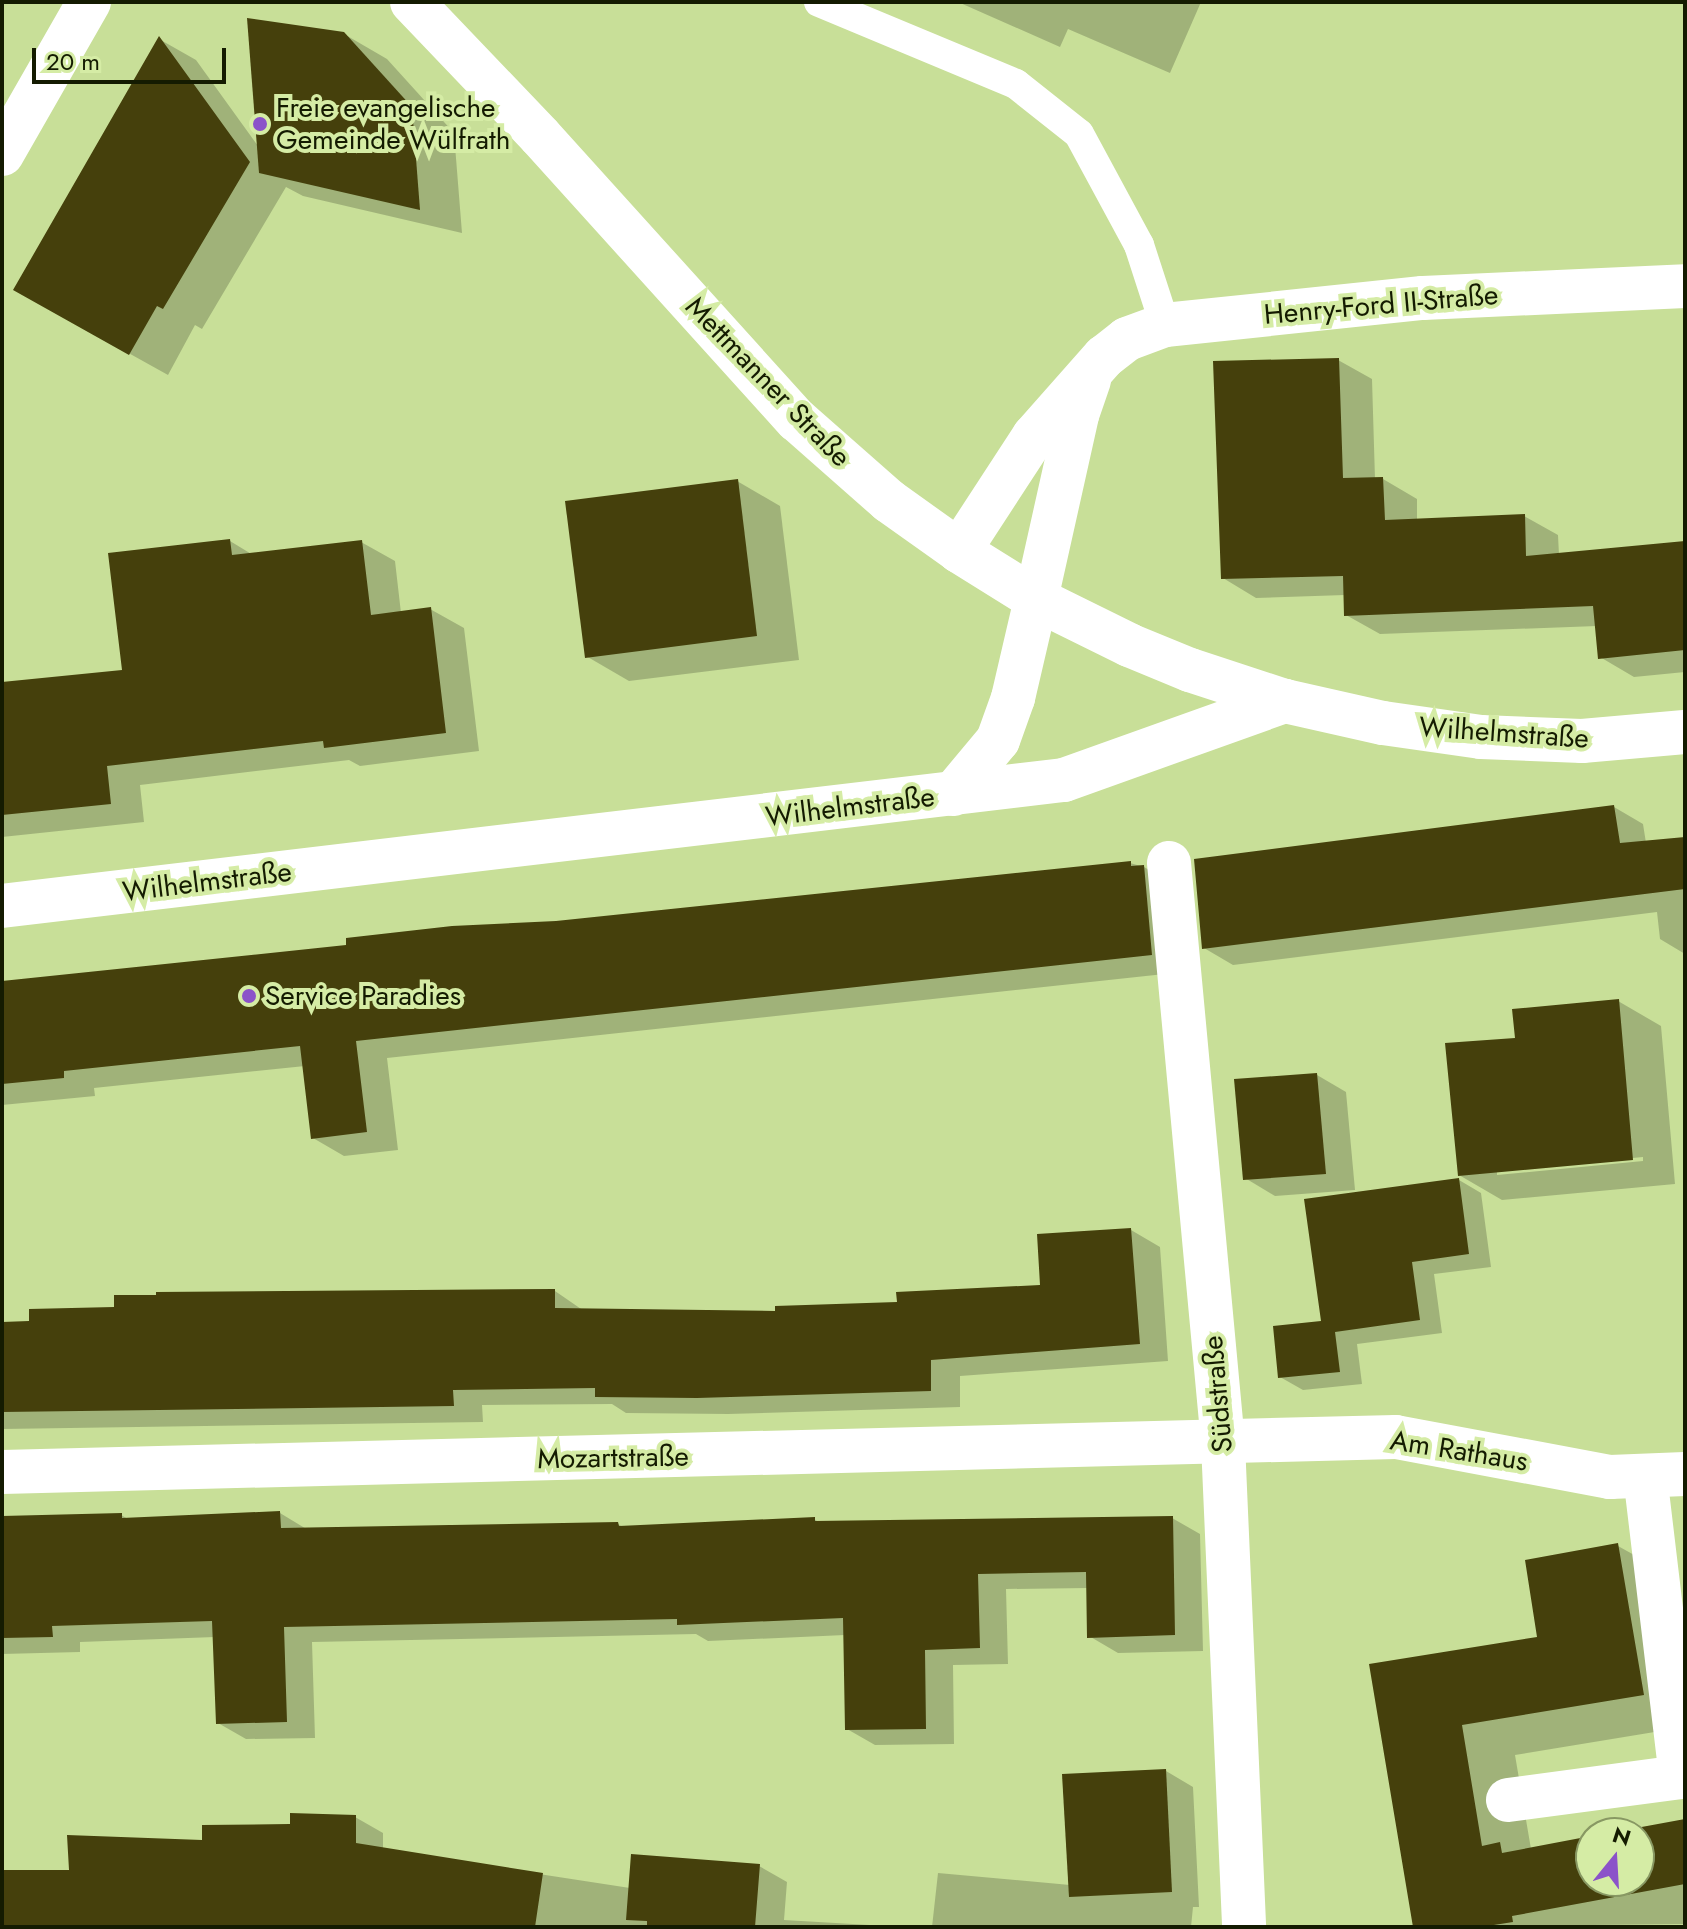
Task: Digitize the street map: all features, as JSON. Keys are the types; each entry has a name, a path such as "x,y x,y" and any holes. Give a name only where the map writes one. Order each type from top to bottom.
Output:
{"street":[{"path":"2,154 89,2"},
{"name":"Mettmanner Straße","path":"412,2 540,136 797,420 889,501 959,551 1036,599 1129,645 1285,701"},
{"name":"Henry-Ford II-Straße","path":"959,551 1034,436 1104,357 1127,339 1165,325 1423,298 1685,286"},
{"name":"Henry-Ford II-Straße","path":"953,794 998,740 1013,698 1077,415 1092,371"},
{"name":"Wilhelmstraße","path":"2,906 1064,780 1285,701 1383,723 1481,737 1582,741 1685,732"},
{"name":"Südstraße","path":"1169,863 1223,1443 1244,1927"},
{"name":"Am Rathaus","path":"1223,1443 1396,1437 1610,1477 1665,1475 1681,1777 1508,1800"},
{"name":"Mozartstraße","path":"2,1472 1223,1443"}],"lane":[{"path":"819,2 1016,84 1079,134 1139,245 1165,325"}],"building":[{"path":"247,18 344,32 412,107 420,210 259,173"},
{"path":"159,36 250,162 163,309 157,306 129,355 13,290"},
{"path":"1339,358 1343,478 1383,477 1385,520 1525,514 1526,556 1685,541 1685,650 1598,659 1593,606 1344,616 1343,576 1221,579 1213,361"},
{"path":"738,479 757,636 585,658 565,501"},
{"path":"230,539 232,555 362,540 371,615 431,607 446,733 324,748 323,741 107,766 111,804 2,815 2,682 122,670 108,553"},
{"path":"1614,805 1620,843 1685,837 1685,889 1202,949 1194,859"},
{"path":"1131,861 1131,866 1144,865 1152,955 356,1041 367,1132 311,1139 300,1046 64,1071 64,1078 2,1084 2,981 346,945 346,938 452,926 556,921"},
{"path":"1619,999 1633,1160 1458,1176 1445,1043 1515,1038 1512,1009"},
{"path":"1317,1073 1326,1174 1243,1180 1234,1079"},
{"path":"1459,1178 1469,1254 1412,1262 1420,1320 1335,1332 1340,1372 1278,1378 1273,1326 1321,1321 1304,1199"},
{"path":"1131,1228 1140,1344 931,1360 931,1391 697,1398 595,1397 595,1388 453,1390 454,1406 2,1412 2,1322 29,1321 29,1309 114,1307 114,1295 156,1295 156,1292 555,1289 555,1308 775,1311 775,1306 897,1302 896,1292 1040,1285 1037,1234"},
{"path":"280,1511 281,1528 618,1522 619,1526 815,1517 815,1521 1173,1516 1175,1635 1087,1638 1086,1572 978,1574 980,1648 925,1650 926,1729 845,1730 843,1618 677,1625 677,1619 284,1627 287,1722 216,1724 212,1621 52,1626 53,1637 2,1638 2,1516 122,1513 122,1518"},
{"path":"1618,1543 1644,1695 1462,1725 1482,1846 1500,1842 1502,1853 1575,1839 1575,1897 1615,1897 1512,1916 1513,1922 1481,1927 1413,1927 1369,1664 1537,1637 1525,1560"},
{"path":"1166,1769 1172,1892 1069,1897 1062,1774"},
{"path":"290,1813 356,1815 356,1843 543,1873 535,1927 2,1927 2,1870 69,1870 67,1835 202,1840 202,1825 290,1824"},
{"path":"1685,1819 1685,1884 1655,1890 1655,1825"},
{"path":"631,1854 760,1864 755,1927 647,1927 647,1921 626,1920"}],"place":[{"name":"Freie evangelische Gemeinde Wülfrath","path":"260,124"},
{"name":"Service Paradies","path":"249,996"}]}
